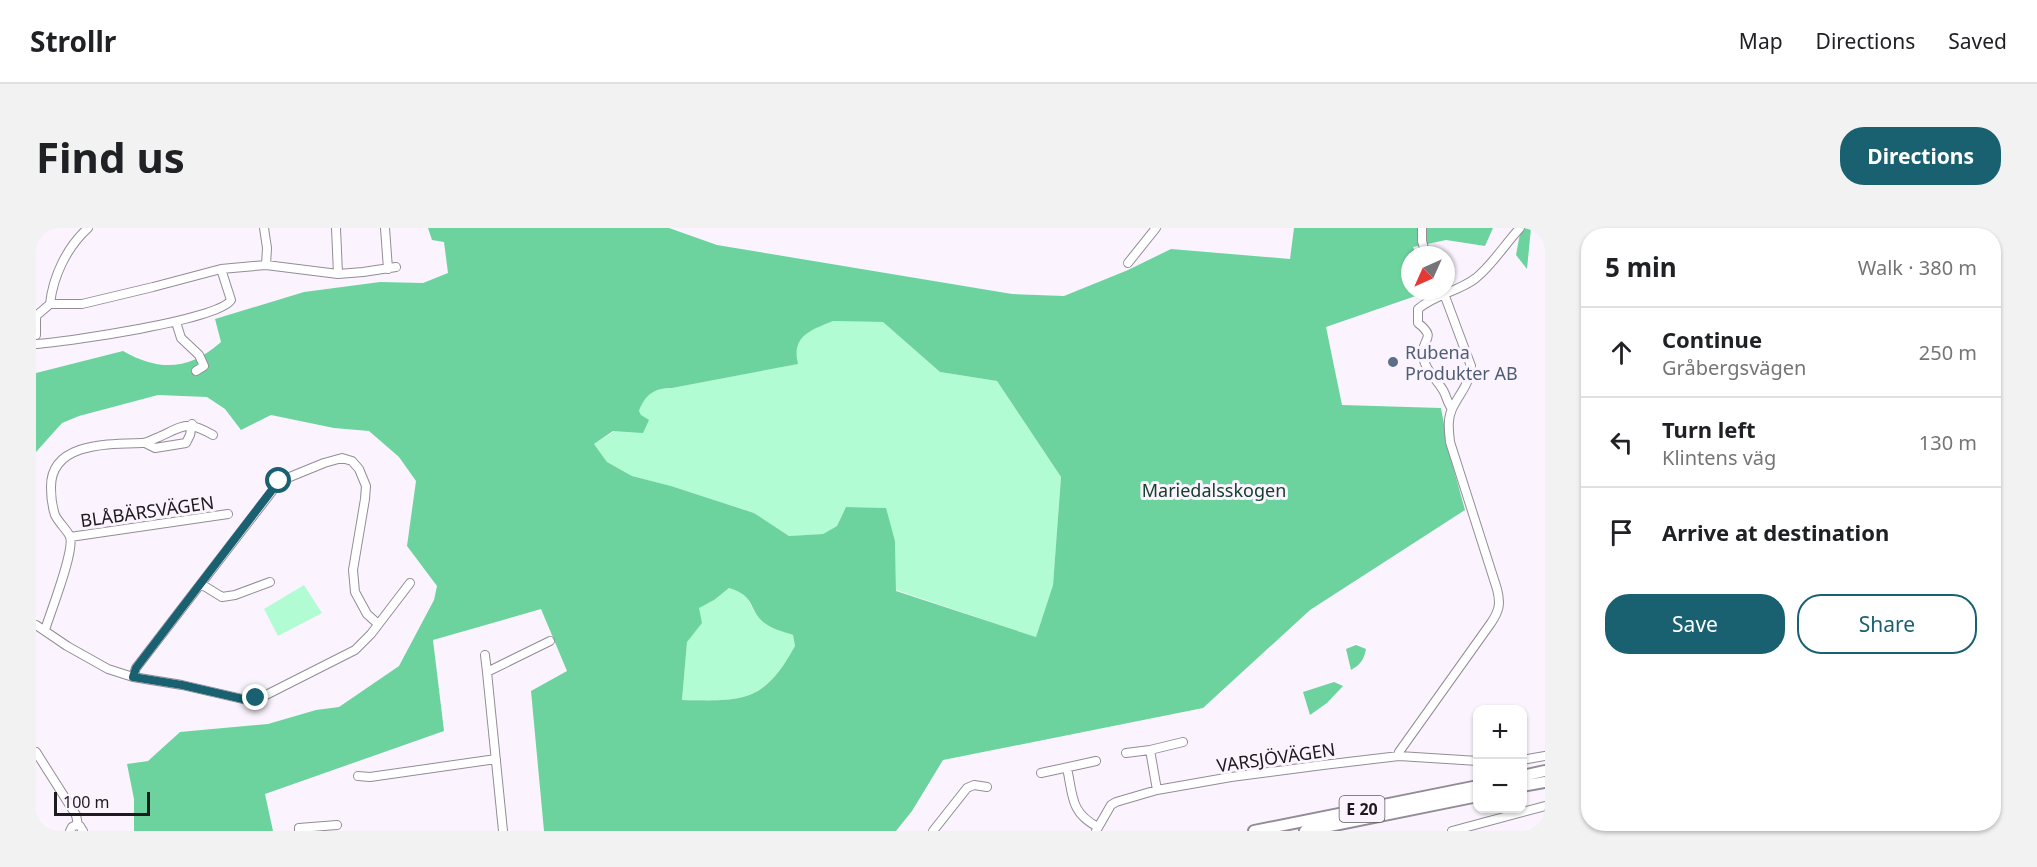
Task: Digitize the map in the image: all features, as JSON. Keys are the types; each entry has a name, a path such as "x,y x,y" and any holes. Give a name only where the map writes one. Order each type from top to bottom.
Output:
{"highway":[{"path":"1527,775 1545,771"},
{"path":"1527,785 1545,782"},
{"name":"E 20","path":"1254,831 1473,787"},
{"name":"E 20","path":"1305,831 1473,797"}],"street":[{"path":"36,335 36,316 50,304 63,261 77,238 88,228"},
{"path":"264,228 267,248 266,265"},
{"path":"336,228 338,274"},
{"path":"50,304 82,304 221,269 266,265 338,274 392,268 385,228"},
{"path":"1128,263 1156,228"},
{"path":"1422,228 1423,246"},
{"path":"1455,288 1476,278 1520,228"},
{"path":"36,344 155,327 223,308 231,300 221,269"},
{"path":"1428,300 1418,309 1418,323 1427,331 1429,337 1423,350 1425,363 1445,393 1452,410"},
{"path":"1399,756 1491,624 1500,605 1497,589 1450,442 1448,427 1452,410 1470,377 1471,366 1447,300"},
{"path":"176,322 181,338 199,355 204,366 196,371"},
{"path":"145,443 155,448 186,443 192,424"},
{"path":"45,630 69,559 70,537 55,515 51,499 54,468 65,455 101,446 145,443 182,426 192,424 213,435"},
{"path":"133,677 136,668 279,481 342,458 352,461 366,486 353,570 355,592 367,614 378,624"},
{"name":"BLÅBÄRSVÄGEN","path":"70,537 228,514"},
{"path":"201,584 215,594 227,597 270,582"},
{"path":"36,625 108,669 133,677 182,685 247,700 266,695 356,650 410,583"},
{"path":"487,672 550,641"},
{"path":"485,655 503,831"},
{"path":"1126,753 1183,742"},
{"path":"1150,750 1157,790"},
{"path":"36,752 76,815 81,828"},
{"name":"VARSJÖVÄGEN","path":"1097,829 1116,802 1157,790 1231,777 1399,756 1473,761"},
{"path":"1527,759 1545,756"},
{"path":"358,776 370,777 496,759"},
{"path":"1041,773 1096,761"},
{"path":"1067,768 1075,808 1097,829"},
{"path":"933,831 967,788 974,785 987,787"},
{"path":"1452,831 1545,806"},
{"path":"299,831 298,828 337,825"},
{"path":"70,831 73,826 81,828"}],"green space":[{"name":"Mariedalsskogen","path":"428,228 669,228 717,245 1012,294 1064,296 1128,270 1171,249 1290,259 1294,228 1493,228 1485,246 1446,240 1418,246 1401,246 1401,300 1404,300 1326,327 1342,405 1441,408 1450,456 1465,510 1310,610 1203,708 943,760 912,811 896,831 544,831 531,691 567,671 541,609 433,640 444,731 265,794 273,831 134,831 134,799 127,764 148,761 180,732 268,724 316,710 339,707 399,666 434,600 437,586 407,546 416,481 399,457 369,431 334,428 271,415 241,430 225,409 207,397 158,395 79,416 62,423 36,452 36,373 123,351 137,358 162,365 186,363 221,342 215,319 304,292 380,282 423,283 448,273 444,242 432,240","holes":["833,321 883,322 940,372 997,381 1061,477 1053,585 1036,637 896,591 895,541 886,508 846,507 837,526 823,534 789,536 754,513 632,476 607,462 594,444 613,431 643,433 649,420 639,411 647,397 655,391 798,364 797,347 800,340 810,331","729,588 738,591 748,599 756,614 766,624 793,635 795,646 772,679 761,689 749,695 736,699 682,700 687,642 702,623 699,608"]},
{"path":"1521,228 1531,228 1527,269 1516,255"},
{"path":"833,321 883,322 940,372 997,381 1061,477 1053,585 1036,637 896,590 895,541 885,508 846,507 837,526 823,534 789,536 754,513 632,476 607,462 594,444 641,415 639,411 644,401 660,389 797,364 795,350 800,339 810,331"},
{"path":"304,585 322,613 278,636 264,609"},
{"path":"729,588 746,596 755,612 766,623 793,635 795,646 772,679 761,689 749,695 736,699 682,700 687,641 702,623 698,608 714,600"},
{"path":"1356,645 1366,649 1361,662 1351,670 1346,649"},
{"path":"1334,682 1343,686 1327,703 1310,715 1303,692"}],"place":[{"name":"Rubena Produkter AB","path":"1393,362"}],"route":[{"path":"256,698 247,700 182,685 133,677 136,668 279,481"}]}
